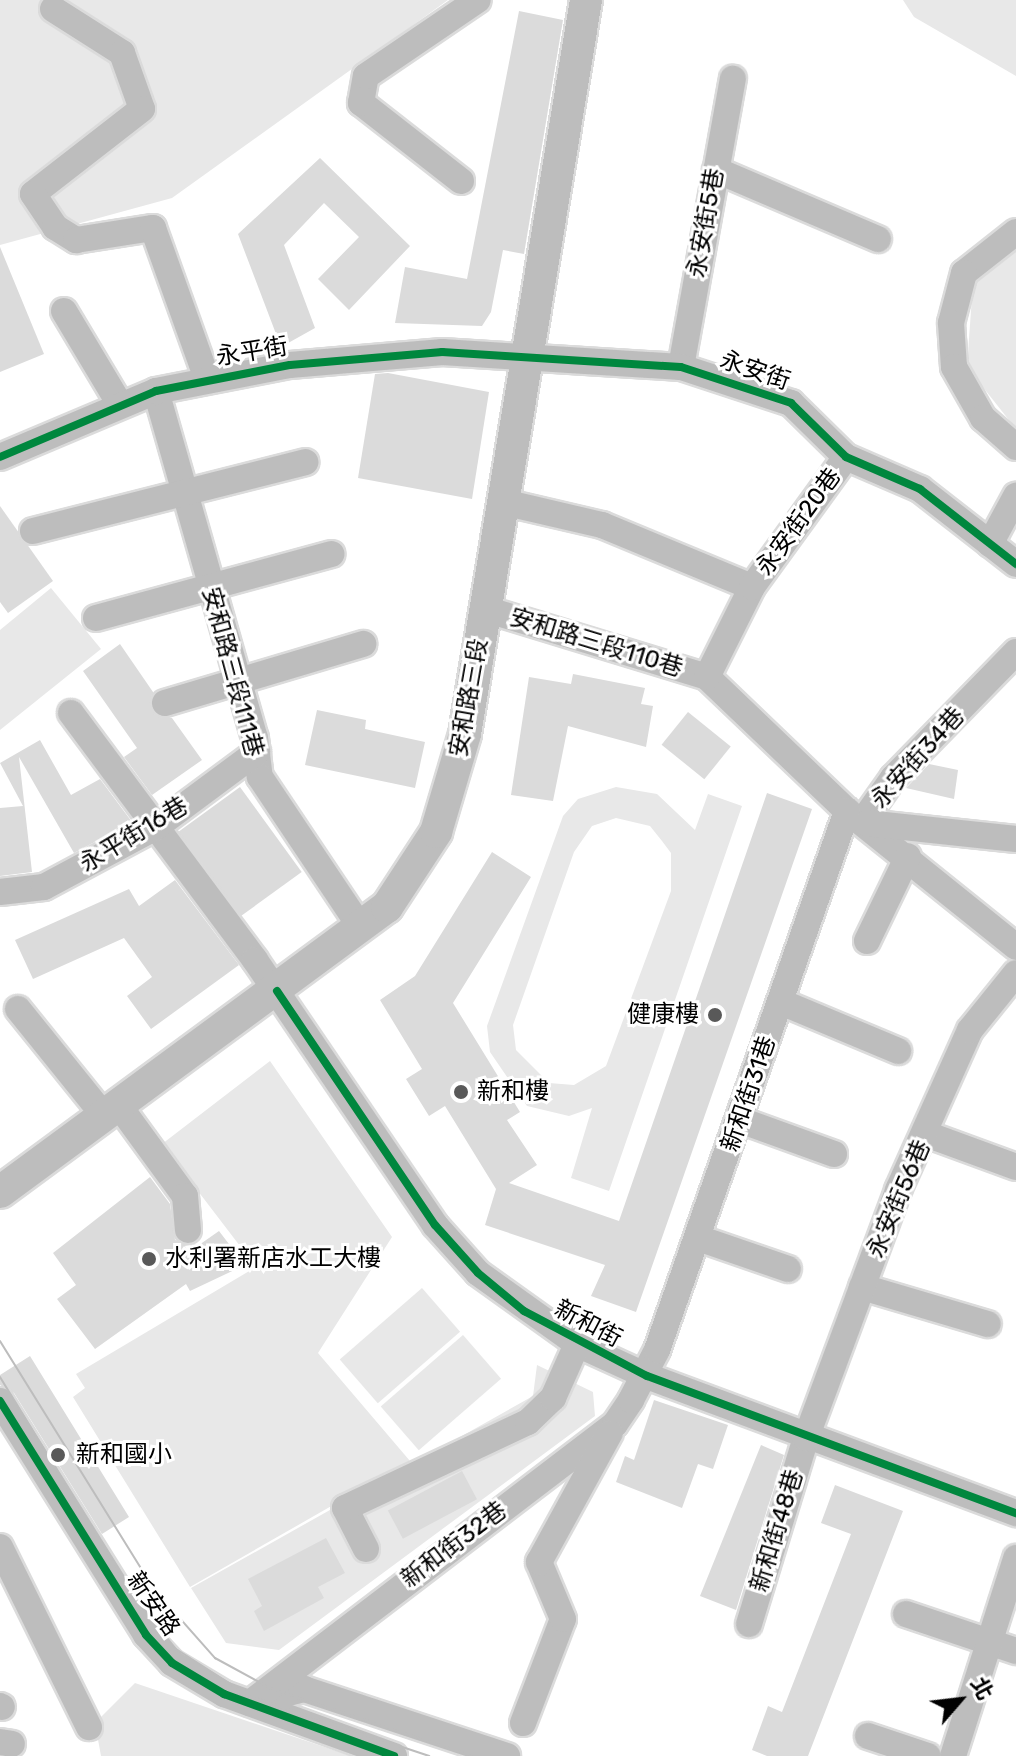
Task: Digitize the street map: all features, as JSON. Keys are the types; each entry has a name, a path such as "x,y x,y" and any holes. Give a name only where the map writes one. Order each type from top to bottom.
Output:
{"main road":[{"name":"安和路三段","path":"0,1192 361,928 414,871 436,832 465,734 525,353 586,0"}],"street":[{"path":"461,181 361,103 366,76 478,0"},
{"path":"53,9 122,53 142,109 33,194 55,227 76,240 153,228 207,379"},
{"name":"永安街5巷","path":"681,367 733,79"},
{"path":"716,170 878,239"},
{"path":"1016,232 964,273 951,323 954,367 983,418 1016,447"},
{"path":"64,311 119,403"},
{"name":"永平街","path":"0,457 119,403 207,379 442,352 525,353"},
{"name":"永安街","path":"525,353 681,367 791,403 846,457 920,489 1016,564"},
{"name":"安和路三段111巷","path":"156,391 266,790 361,928"},
{"name":"永安街20巷","path":"707,677 752,587 846,457"},
{"path":"33,531 182,490 305,462"},
{"path":"990,544 1016,496"},
{"path":"503,502 602,525 752,587"},
{"path":"96,618 331,554"},
{"name":"安和路三段110巷","path":"485,609 707,677"},
{"path":"165,703 363,644"},
{"name":"永安街34巷","path":"855,817 1016,652"},
{"path":"707,677 855,817 908,856 1016,947"},
{"name":"新和街","path":"71,713 277,991 435,1225 478,1273 577,1344 647,1376 806,1438 1016,1513"},
{"name":"永平街16巷","path":"0,892 44,887 156,827 257,752"},
{"name":"永安街34巷","path":"855,817 1016,839"},
{"name":"新和街31巷","path":"647,1376 781,1002 855,817"},
{"path":"867,941 908,856"},
{"name":"永安街56巷","path":"806,1438 862,1287 970,1030 1016,973"},
{"path":"781,1002 898,1051"},
{"path":"18,1009 185,1196 188,1230"},
{"path":"740,1120 834,1154"},
{"path":"926,1134 1016,1167"},
{"path":"698,1238 788,1269"},
{"path":"862,1287 988,1324"},
{"path":"366,1549 345,1508 528,1422 553,1398 577,1344"},
{"name":"新和街32巷","path":"250,1703 615,1424 647,1376"},
{"name":"新安路","path":"0,1401 146,1635 193,1679 394,1756"},
{"path":"523,1723 563,1619 539,1562 615,1424"},
{"name":"新和街48巷","path":"749,1624 806,1438"},
{"path":"0,1547 89,1727"},
{"path":"953,1756 1016,1558"},
{"path":"906,1614 1016,1651"},
{"path":"250,1703 304,1689 507,1756"},
{"path":"868,1736 928,1756"}],"shaded area":[{"path":"0,0 448,0 172,198 0,245"},
{"path":"903,0 1016,0 1016,76 914,17"},
{"path":"1016,247 1016,429 967,367 973,282"},
{"path":"51,588 101,649 0,730 0,630"},
{"path":"616,787 657,794 695,830 708,794 742,806 609,1191 571,1178 592,1108 569,1116 527,1106 490,1052 487,1026 563,816 578,799","holes":["616,818 650,826 671,853 671,891 606,1066 574,1085 549,1083 516,1050 513,1025 574,852 592,826"]},
{"path":"270,1061 392,1237 318,1353 410,1461 190,1587 73,1397 85,1388 76,1374 256,1267 162,1144"},
{"path":"422,1288 460,1332 378,1403 340,1360"},
{"path":"463,1335 501,1379 419,1450 381,1407"},
{"path":"537,1365 593,1392 595,1416 279,1650 226,1643 191,1588 533,1396"},
{"path":"135,1683 351,1756 101,1756 95,1723"}],"building":[{"path":"519,11 563,20 524,254 503,250 491,312 482,326 395,323 405,267 467,279"},
{"path":"320,158 410,246 349,310 318,279 359,237 324,203 284,245 315,328 281,347 238,234"},
{"path":"0,247 44,354 0,372"},
{"path":"388,373 489,392 472,499 358,478 375,374"},
{"path":"0,506 53,581 8,613 0,602"},
{"path":"120,644 153,692 154,714 172,718 202,760 152,795 124,757 137,748 83,671"},
{"path":"573,674 645,688 641,704 653,706 646,747 568,726 553,801 511,795 529,677 571,684"},
{"path":"317,710 366,720 365,729 425,742 415,788 305,765"},
{"path":"688,712 731,747 704,779 662,745"},
{"path":"40,740 71,795 100,779 132,822 74,853 19,757 32,872 0,876 0,808 23,806 0,763"},
{"path":"929,764 958,770 954,799 906,788"},
{"path":"240,787 302,872 240,917 179,832"},
{"path":"767,793 812,809 636,1312 591,1296 605,1265 485,1225 496,1189 445,1106 429,1116 406,1079 422,1069 380,1000 415,976 492,852 531,877 453,1003 520,1112 507,1120 537,1165 509,1183 619,1221"},
{"path":"175,880 239,965 151,1029 127,996 152,977 124,938 33,979 15,940 129,889 139,906"},
{"name":"水利署新店水工大樓","path":"150,1177 170,1204 175,1240 199,1245 219,1231 245,1265 190,1291 186,1284 95,1349 57,1299 76,1285 53,1253"},
{"path":"30,1356 129,1517 102,1534 14,1393 0,1385 0,1375"},
{"path":"654,1400 728,1425 713,1469 698,1464 682,1508 616,1482 625,1456 634,1460"},
{"path":"761,1445 784,1455 736,1610 700,1596"},
{"path":"462,1471 477,1499 403,1539 388,1510"},
{"path":"835,1485 903,1511 808,1756 767,1756 752,1750 768,1706 782,1712 851,1534 821,1523"},
{"path":"326,1538 345,1573 318,1587 324,1598 264,1631 254,1611 262,1606 248,1579"}],"tram line":[{"path":"0,1341 153,1588 215,1658 270,1688 472,1756"},
{"path":"0,1377 136,1600 176,1649 249,1696 429,1756"}],"cycle path":[{"path":"0,457 156,391 290,365 442,352 681,367 791,403 846,457 920,489 1016,564"},
{"path":"277,991 435,1225 478,1273 524,1311 647,1376 1016,1513"},
{"path":"0,1401 146,1635 172,1663 224,1694 394,1756"}],"place":[{"name":"健康樓","path":"715,1015"},
{"name":"新和樓","path":"461,1092"},
{"name":"水利署新店水工大樓","path":"149,1259"},
{"name":"新和國小","path":"58,1455"}]}
